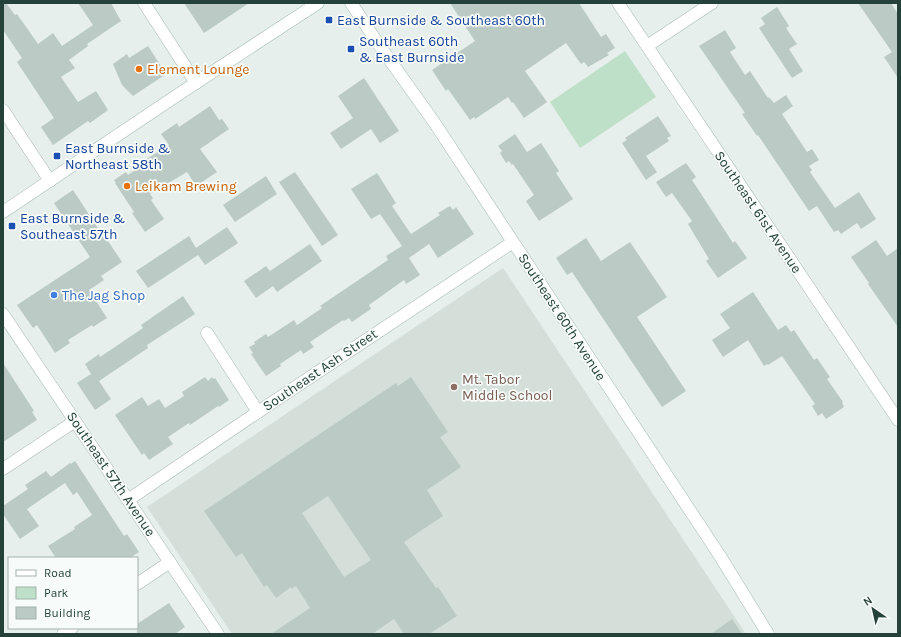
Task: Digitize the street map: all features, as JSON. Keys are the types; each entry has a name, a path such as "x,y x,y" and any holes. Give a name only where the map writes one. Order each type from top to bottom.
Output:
{"street":[{"path":"144,3 196,83"},
{"path":"3,212 318,3"},
{"name":"Southeast 60th Avenue","path":"351,3 379,46 434,122 720,556 768,634"},
{"name":"Southeast 61st Avenue","path":"618,3 898,420"},
{"path":"647,46 712,3"},
{"path":"3,110 50,181"},
{"name":"Southeast Ash Street","path":"128,500 513,242"},
{"name":"Southeast 57th Avenue","path":"3,314 218,634"},
{"path":"207,333 258,412"},
{"path":"3,469 75,421"},
{"path":"138,583 170,562"}],"shaded area":[{"name":"Mt. Tabor Middle School","path":"503,268 746,634 232,634 147,507"}],"green space":[{"path":"625,51 656,97 580,148 550,102"}],"building":[{"path":"3,3 6,3 15,15 17,14 38,44 53,33 62,46 93,25 78,3 111,3 121,21 87,44 88,46 69,60 75,68 61,77 78,102 96,91 108,110 90,123 88,121 53,145 41,127 54,118 17,62 22,58 3,30"},
{"path":"184,3 249,3 204,33"},
{"path":"450,3 579,3 601,37 606,34 615,48 607,53 609,55 588,67 584,62 581,64 566,43 525,71 547,102 524,118 508,97 475,119 474,117 470,120 448,89 446,91 432,70 475,41"},
{"path":"858,3 891,3 898,14 898,78 884,57 892,52"},
{"path":"777,7 789,26 786,28 797,44 789,49 803,71 792,78 759,28 765,24 761,18"},
{"path":"725,30 736,48 730,52 745,75 750,71 768,98 769,97 774,103 786,95 793,106 782,114 807,152 812,149 819,160 809,166 812,170 810,172 835,208 859,192 876,219 861,229 857,223 841,234 838,230 834,232 817,206 809,211 758,135 757,136 742,114 745,113 699,46"},
{"name":"Element Lounge","path":"148,46 166,74 133,96 122,85 113,64 127,54 129,58"},
{"path":"364,78 399,131 380,143 371,129 341,149 330,133 353,118 338,96"},
{"path":"210,106 219,120 222,119 229,129 200,149 217,172 196,186 187,172 150,194 153,198 151,200 164,219 145,232 132,213 134,212 114,180 126,172 128,175 146,163 145,160 169,145 161,134 177,123 179,127"},
{"path":"658,116 671,136 667,138 669,141 646,156 657,172 646,180 622,143 627,140 625,138"},
{"path":"515,134 527,152 541,143 559,171 556,173 573,199 539,221 526,201 534,195 513,164 512,165 509,161 506,163 500,153 502,151 498,146"},
{"path":"686,163 696,177 692,180 733,243 735,241 747,258 718,278 706,261 709,259 688,224 692,221 672,193 666,197 656,182"},
{"path":"295,172 338,235 322,246 279,182"},
{"path":"377,173 396,203 392,206 411,234 440,215 438,213 450,206 453,210 456,207 474,234 438,258 429,244 409,258 420,275 406,284 404,280 369,305 371,309 352,322 349,318 344,321 343,320 310,342 314,347 303,354 301,350 280,364 281,366 266,376 251,354 253,353 249,347 255,344 254,342 266,334 268,337 294,320 297,325 322,308 320,306 388,260 386,256 402,246 380,214 371,219 351,189"},
{"path":"266,176 277,194 235,222 223,205"},
{"path":"73,190 122,262 101,276 104,280 89,290 107,318 93,327 92,325 68,340 70,343 55,353 37,325 33,328 17,305 90,257 54,203"},
{"path":"227,227 238,243 205,265 198,255 148,288 136,271 189,236 196,248"},
{"path":"586,238 601,261 630,242 667,297 637,317 686,391 662,407 572,272 567,275 556,258"},
{"path":"876,240 887,256 898,248 898,327 851,257"},
{"path":"310,244 322,261 277,292 273,286 256,298 244,281 266,266 270,271"},
{"path":"753,292 778,330 786,325 791,332 794,330 814,360 817,358 830,377 827,379 843,402 844,407 826,419 822,413 818,416 812,406 815,404 782,356 764,366 748,340 723,357 712,340 730,328 720,314"},
{"path":"183,296 195,314 147,345 148,348 99,381 111,399 95,410 77,383 91,374 85,364 99,354 100,357 143,328 141,325"},
{"path":"3,363 34,411 32,412 37,420 3,442"},
{"path":"205,377 208,381 212,377 213,379 215,378 229,400 168,437 173,444 149,460 144,453 142,455 115,415 142,397 148,406 159,399 165,408 184,396 182,392"},
{"path":"411,377 448,432 440,437 461,467 427,490 443,516 404,542 436,588 438,587 457,616 429,634 404,634 394,619 372,634 271,634 310,608 296,586 292,589 291,587 276,598 267,585 264,587 242,553 236,557 204,511 396,383 398,386","holes":["328,496 371,560 344,577 302,513"]},
{"path":"75,461 124,536 127,534 139,552 132,557 55,557 48,546 75,529 74,527 92,515 77,492 73,495 65,483 27,509 39,526 20,539 3,514 3,506 28,489 25,485 46,471 51,477 70,463 71,464"},
{"path":"169,603 185,627 175,634 137,634 138,623"},
{"path":"732,619 742,634 711,634"}],"place":[{"name":"East Burnside & Southeast 60th","path":"329,20"},
{"name":"Southeast 60th & East Burnside","path":"351,49"},
{"name":"Element Lounge","path":"139,69"},
{"name":"East Burnside & Northeast 58th","path":"57,156"},
{"name":"Leikam Brewing","path":"127,186"},
{"name":"East Burnside & Southeast 57th","path":"12,226"},
{"name":"The Jag Shop","path":"54,295"},
{"name":"Mt. Tabor Middle School","path":"454,387"}]}
